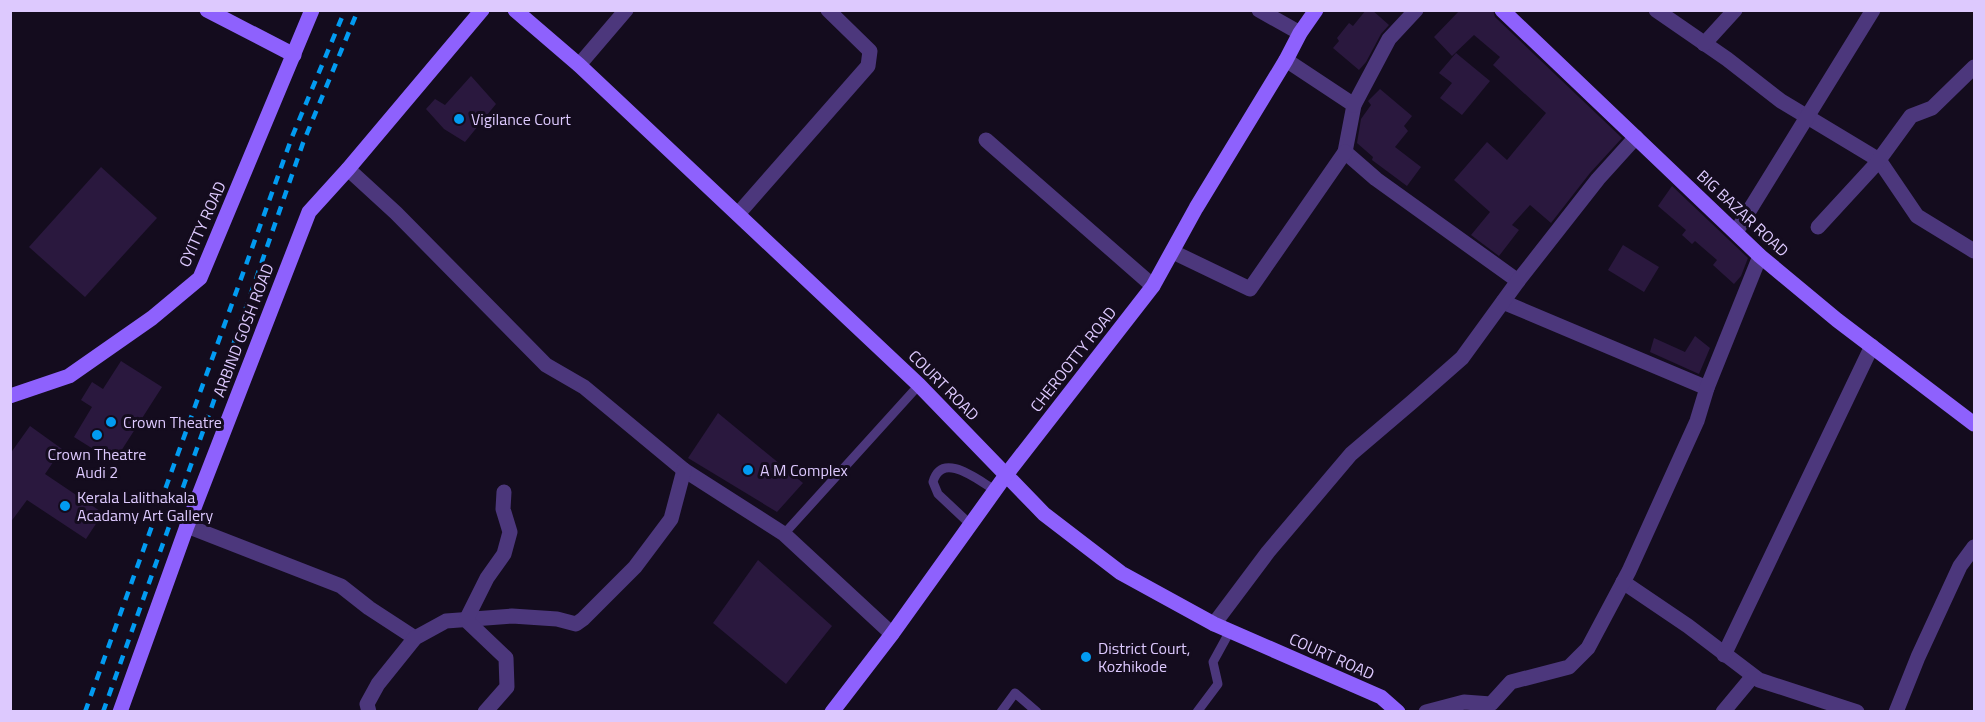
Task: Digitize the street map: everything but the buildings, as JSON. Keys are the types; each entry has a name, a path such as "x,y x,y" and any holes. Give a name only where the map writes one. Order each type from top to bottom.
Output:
{"street":[{"path":"207,10 294,55"},
{"name":"OYITTY ROAD","path":"10,396 69,376 152,318 200,278 312,10"},
{"name":"ARBIND GOSH ROAD","path":"120,711 187,526 309,212 482,10"},
{"name":"COURT ROAD","path":"515,10 579,65 919,385 1044,514 1121,573 1214,624 1381,697 1398,711"},
{"path":"579,65 626,10"},
{"path":"738,214 868,66 870,51 828,10"},
{"path":"1258,10 1300,33"},
{"name":"CHEROOTTY ROAD","path":"832,711 892,634 1006,475 1153,286 1196,208 1316,10"},
{"path":"1173,252 1250,289 1345,153 1354,105 1389,39 1416,10"},
{"name":"BIG BAZAR ROAD","path":"1502,10 1760,256 1837,320 1974,424"},
{"path":"1656,10 1727,59 1781,101 1879,160 1917,216 1974,251"},
{"path":"1704,44 1734,10"},
{"path":"1736,232 1873,10"},
{"path":"1286,60 1354,105"},
{"path":"1818,227 1879,160 1911,116 1932,108 1974,67"},
{"path":"1214,624 1268,552 1351,454 1462,358 1518,281 1598,179 1636,137"},
{"path":"986,140 1153,286"},
{"path":"1345,153 1376,179 1518,281"},
{"path":"348,169 396,213 546,365 584,387 684,470 784,534 892,634"},
{"path":"1426,711 1464,702 1491,704 1511,682 1569,667 1588,648 1623,582 1696,421 1760,256"},
{"path":"1503,302 1707,388"},
{"path":"1724,655 1872,346"},
{"path":"366,709 378,684 415,638 446,621 512,616 557,619 576,624 583,619 635,567 671,519 684,470"},
{"path":"466,620 487,578 504,554 510,532 503,509 504,492"},
{"path":"187,526 341,586 369,608 415,638"},
{"path":"1896,711 1960,566 1974,547"},
{"path":"1623,582 1688,626 1759,681 1857,711"},
{"path":"466,620 506,658 507,687 485,711"},
{"path":"1723,711 1753,676"}],"lane":[{"path":"784,534 919,385"},
{"path":"970,525 938,494 933,482 939,470 944,467 955,468 995,490"},
{"path":"1197,711 1218,684 1213,662 1230,631"},
{"path":"1001,711 1015,693 1037,711"}],"railway":[{"path":"85,712 292,137 345,10"},
{"path":"103,712 303,143 358,10"}],"place":[{"name":"Vigilance Court","path":"459,119"},
{"name":"Crown Theatre","path":"111,422"},
{"name":"Crown Theatre Audi 2","path":"97,435"},
{"name":"A M Complex","path":"748,470"},
{"name":"Kerala Lalithakala Acadamy Art Gallery","path":"65,506"},
{"name":"District Court, Kozhikode","path":"1086,657"}]}
